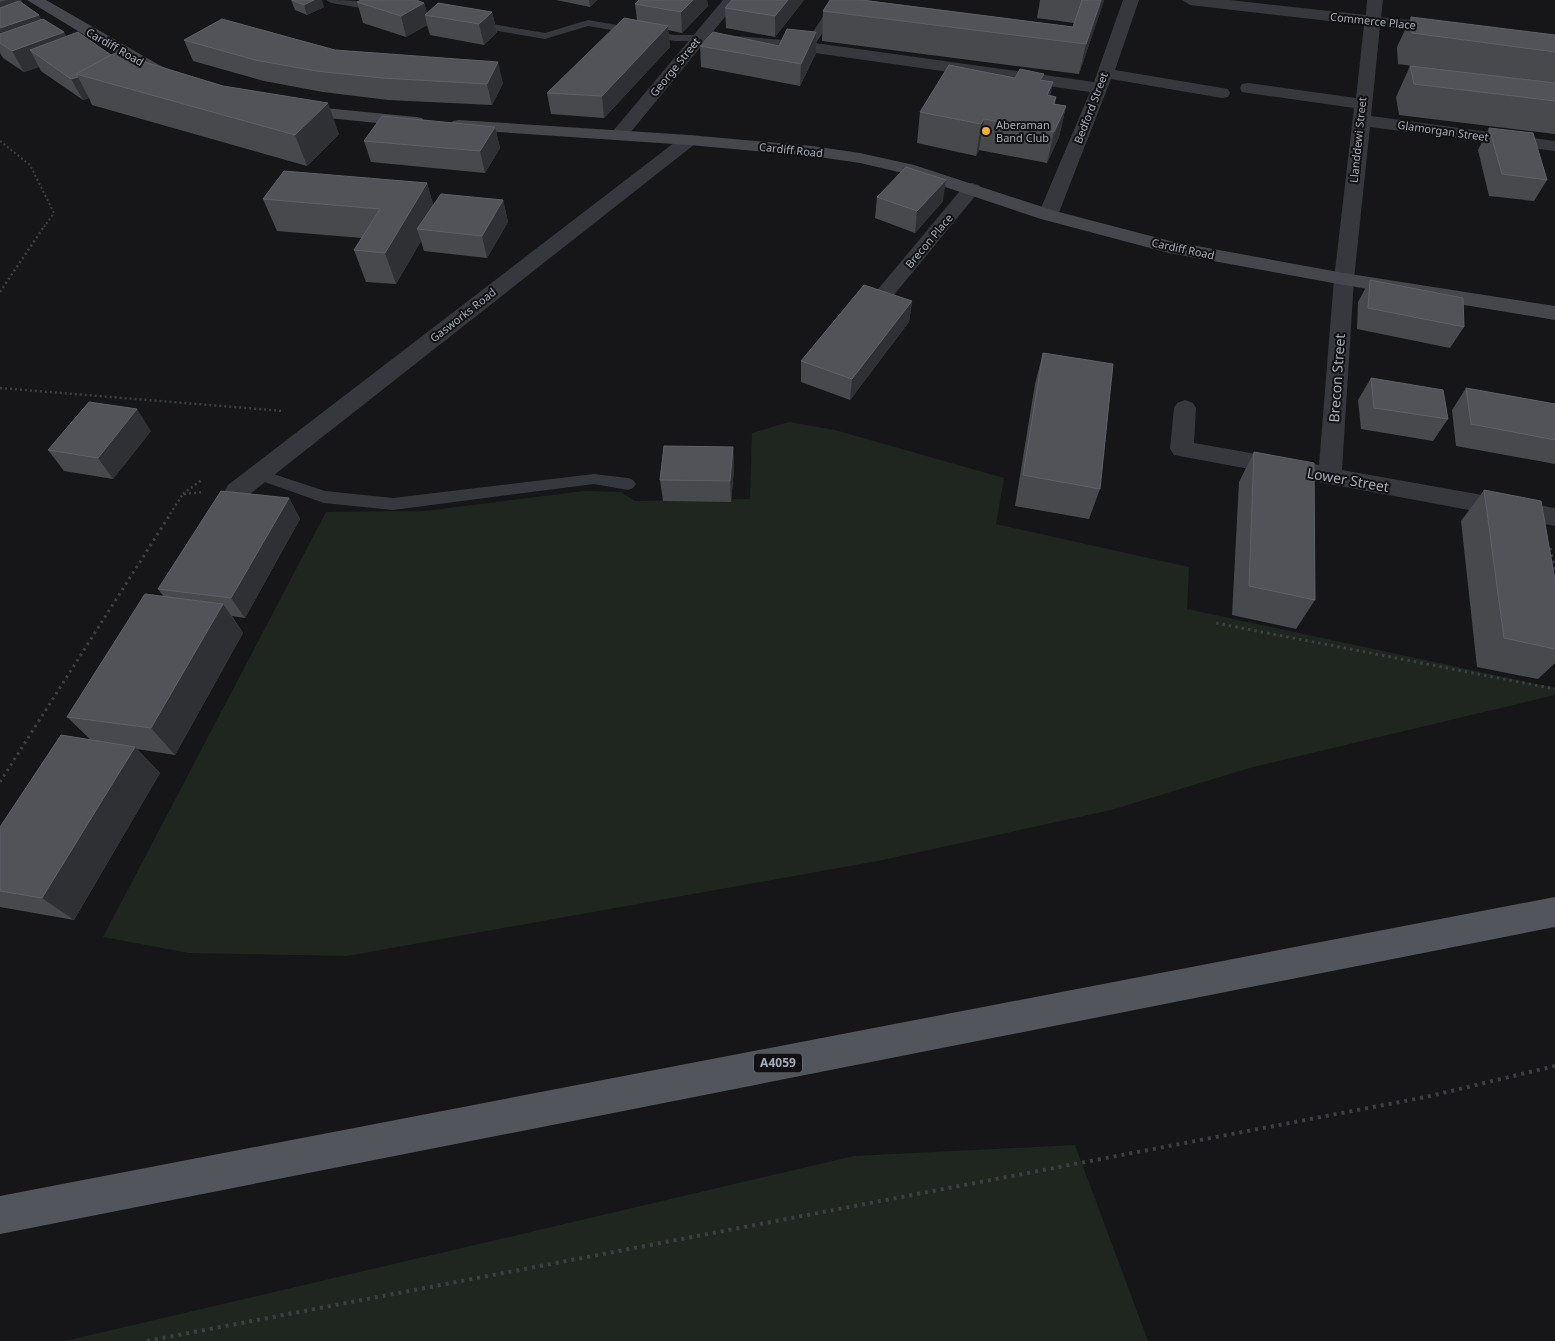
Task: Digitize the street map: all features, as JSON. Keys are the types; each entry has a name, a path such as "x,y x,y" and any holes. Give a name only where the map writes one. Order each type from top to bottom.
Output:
{"main road":[{"name":"Cardiff Road","path":"36,0 153,69 191,84"},
{"name":"Cardiff Road","path":"281,107 367,119 688,140 812,151 860,158 908,169 1048,215 1169,247 1344,279 1555,313"},
{"name":"A4059","path":"0,1215 1555,912"}],"street":[{"name":"Bedford Street","path":"1048,215 1103,80 1131,0"},
{"name":"Commerce Place","path":"1190,0 1460,30"},
{"name":"Llanddewi Street","path":"1344,279 1361,112 1374,21 1374,0"},
{"name":"George Street","path":"619,135 699,38 725,1"},
{"path":"699,38 808,47 1222,93"},
{"name":"Glamorgan Street","path":"1248,88 1361,112 1555,146"},
{"name":"Gasworks Road","path":"237,491 688,140"},
{"name":"Brecon Place","path":"886,292 972,189"},
{"name":"Brecon Street","path":"1330,477 1344,279"},
{"name":"Lower Street","path":"1185,408 1182,449 1555,517"}],"lane":[{"path":"331,0 389,10"},
{"path":"808,47 839,0"},
{"path":"467,23 545,36 588,23 675,38 699,38"},
{"path":"258,474 324,498 393,504 594,480 628,484"}],"path":[{"path":"0,142 30,165 54,213 0,292"},
{"path":"0,388 284,411"},
{"path":"0,782 183,494 207,476"},
{"path":"183,494 237,491"},
{"path":"1216,623 1555,689"},
{"path":"147,1341 1426,1097 1555,1066"}],"shaded area":[{"path":"789,422 835,430 1004,478 996,524 1189,567 1187,609 1555,688 1555,695 1253,767 1111,810 883,860 347,956 189,953 103,937 326,512 425,511 584,491 621,492 635,501 750,499 752,433"},
{"path":"1075,1145 1148,1341 65,1341 854,1156"}],"building":[{"path":"292,0 314,0 304,5"},
{"path":"361,0 416,0 424,3 401,16 357,2"},
{"path":"639,0 693,0 681,12 635,4"},
{"path":"732,0 788,0 775,16 725,8"},
{"path":"830,0 861,0 1073,27 1082,0 1101,0 1086,44 823,11"},
{"path":"19,1 39,15 0,28 0,8"},
{"path":"438,3 492,12 479,24 425,15"},
{"path":"1411,17 1555,35 1555,52 1412,33"},
{"path":"624,18 668,26 602,96 547,93"},
{"path":"43,19 64,32 12,51 0,43 0,34"},
{"path":"222,19 335,50 498,62 487,84 382,78 316,71 255,60 184,40"},
{"path":"787,29 816,32 801,64 700,46 713,32 779,46"},
{"path":"78,32 111,55 76,74 78,77 71,79 30,50"},
{"path":"115,53 223,86 328,103 295,135 76,74"},
{"path":"949,65 1015,78 1020,69 1044,74 1040,80 1053,82 1047,95 1056,97 1053,104 1066,106 1054,132 984,119 981,124 920,112"},
{"path":"1410,66 1555,83 1555,101 1414,84"},
{"path":"382,116 495,127 480,151 364,141"},
{"path":"1489,128 1533,133 1547,180 1502,174"},
{"path":"906,167 946,180 917,211 877,197"},
{"path":"284,171 427,183 385,253 354,250 380,209 263,199"},
{"path":"441,194 503,200 482,236 417,229"},
{"path":"1370,280 1463,298 1464,327 1368,308"},
{"path":"864,285 912,301 852,379 801,361"},
{"path":"1043,353 1113,364 1100,489 1023,475"},
{"path":"1371,378 1443,390 1448,419 1374,408"},
{"path":"1466,388 1555,404 1555,440 1471,424"},
{"path":"89,402 137,409 98,458 48,450"},
{"path":"664,446 733,447 730,481 660,480"},
{"path":"1254,452 1314,463 1315,600 1249,586"},
{"path":"1484,490 1541,501 1555,580 1555,649 1504,638"},
{"path":"221,491 289,498 231,598 158,589"},
{"path":"145,594 223,604 151,728 67,717"},
{"path":"61,735 135,747 42,898 0,891 0,827"}],"place":[{"name":"Aberaman Band Club","path":"986,131"}]}
